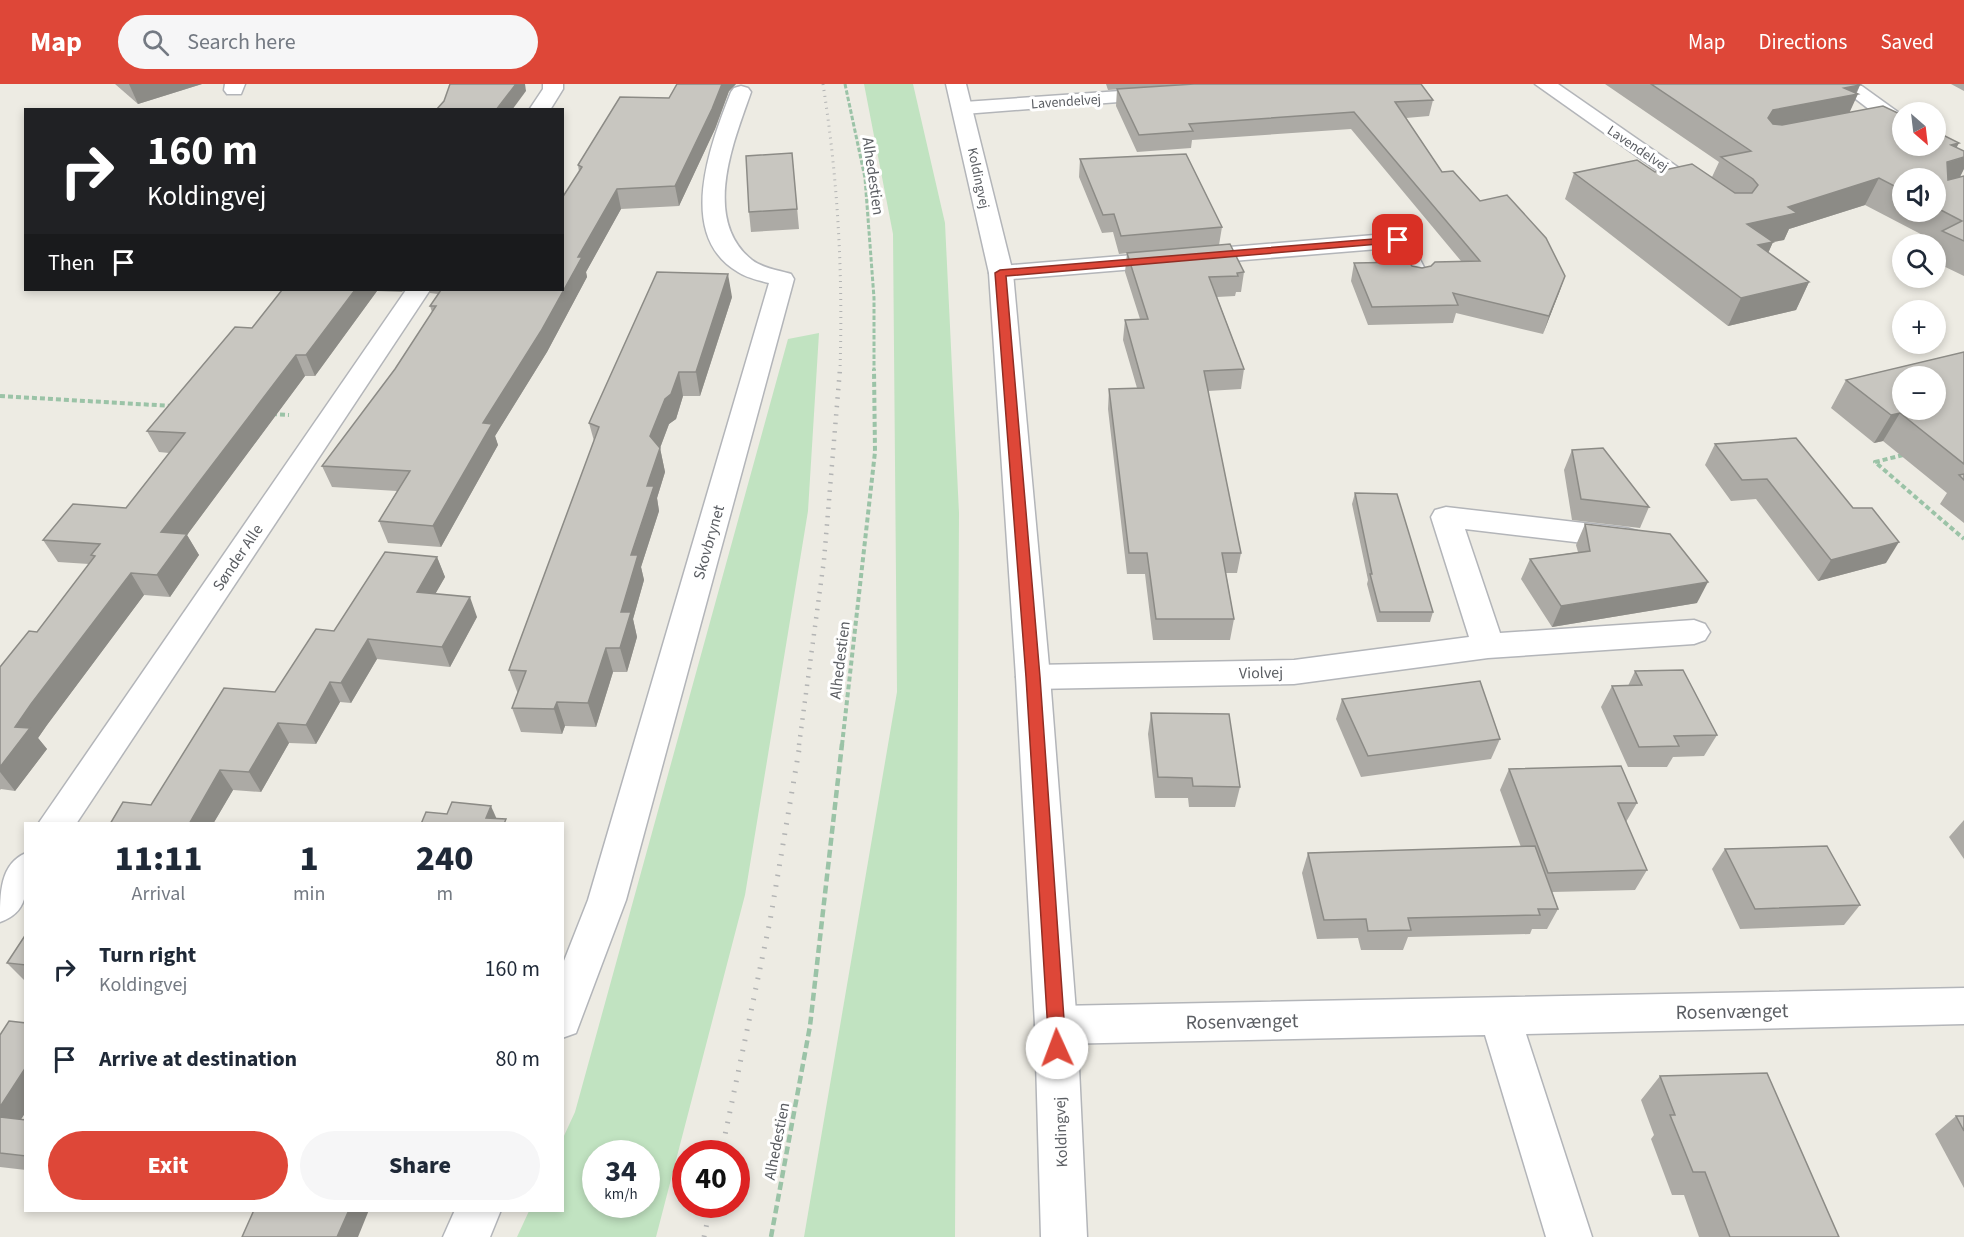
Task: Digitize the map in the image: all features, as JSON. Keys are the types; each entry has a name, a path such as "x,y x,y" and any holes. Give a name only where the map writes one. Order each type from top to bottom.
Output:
{"street":[{"path":"540,108 553,89 553,84"},
{"name":"Lavendelvej","path":"1545,84 1722,206"},
{"path":"1846,84 1892,118"},
{"name":"Skovbrynet","path":"564,1015 607,900 782,279 744,266 725,247 714,220 718,156 741,92"},
{"name":"Lavendelvej","path":"960,96 1184,93"},
{"name":"Koldingvej","path":"960,96 1000,273 1033,677 1056,1024 1064,1237"},
{"path":"1869,123 1892,122"},
{"path":"1000,273 1398,240 1417,277"},
{"name":"Sønder Alle","path":"57,822 417,291"},
{"path":"1488,646 1446,517 1650,541"},
{"name":"Violvej","path":"1033,677 1294,672 1488,646 1694,633"},
{"path":"0,906 24,871"},
{"name":"Rosenvænget","path":"1056,1024 1964,1006"},
{"path":"1499,1016 1569,1237"},
{"path":"466,1237 478,1212"}],"path":[{"name":"Alhedestien","path":"771,1237 810,1026 875,452 874,298 865,178 845,84"},
{"path":"0,396 176,407"},
{"path":"265,413 331,418"},
{"path":"1908,454 1875,462 1964,539"}],"green space":[{"path":"864,84 913,84 945,223 959,513 955,1237 804,1237 897,692 893,234"},
{"path":"819,333 808,511 745,895 681,1140 672,1140 672,1176 656,1237 517,1237 529,1212 564,1212 564,1136 575,1112 788,339"}],"building":[{"path":"450,84 516,84 498,108 438,108 444,101"},
{"path":"677,84 722,84 675,186 617,189 578,257 582,257 564,289 564,195 582,167 578,165 620,97 669,98"},
{"path":"1194,84 1421,84 1433,100 1395,102 1442,172 1453,171 1480,201 1507,195 1546,238 1565,276 1549,316 1453,293 1458,305 1372,307 1354,263 1409,262 1412,266 1422,268 1431,266 1435,262 1480,261 1354,112 1189,124 1193,131 1139,135 1117,89"},
{"path":"1651,84 1860,85 1844,88 1858,94 1773,110 1768,118 1773,124 1782,125 1883,106 1892,110 1892,156 1946,156 1946,136 1959,143 1951,145 1964,151 1964,157 1947,162 1948,180 1964,176 1964,241 1942,231 1962,221 1946,213 1946,168 1892,168 1892,185 1879,178 1788,207 1797,213 1747,224 1773,242 1758,245 1809,282 1741,298 1574,173 1637,160 1655,172 1692,164 1735,193 1752,193 1758,185 1753,179 1721,157 1751,151"},
{"path":"792,153 797,209 749,212 746,156"},
{"path":"1186,154 1222,227 1121,236 1114,214 1103,215 1080,159"},
{"path":"1230,244 1244,272 1237,273 1238,276 1209,277 1244,369 1204,371 1241,553 1222,553 1234,619 1156,619 1147,553 1129,553 1109,389 1144,388 1125,320 1148,319 1127,253"},
{"path":"657,272 728,274 696,372 679,372 650,436 660,448 647,486 654,486 631,555 638,555 621,612 631,612 620,648 606,648 588,703 557,702 554,709 512,708 526,671 509,670 599,427 589,423"},
{"path":"281,291 354,291 306,355 296,355 161,532 187,534 157,575 131,573 31,704 15,727 30,728 0,767 0,667 29,631 37,632 95,556 91,555 100,544 43,540 73,504 126,508 185,433 147,431 235,327 252,328"},
{"path":"440,291 563,291 541,331 483,423 492,424 433,526 379,521 410,471 322,466 395,369 436,306 430,306"},
{"path":"1964,352 1964,464 1909,420 1946,420 1946,366 1905,366"},
{"path":"1892,369 1891,415 1846,380"},
{"path":"1796,438 1853,508 1872,508 1899,542 1831,560 1767,479 1742,480 1715,444"},
{"path":"1603,448 1649,507 1581,499 1572,450"},
{"path":"1355,493 1397,494 1433,612 1380,612 1370,574 1372,574"},
{"path":"1585,524 1670,534 1708,582 1561,606 1530,559 1590,551"},
{"path":"385,552 437,557 417,592 470,597 442,647 368,639 341,683 330,682 306,725 278,723 249,772 220,770 190,822 111,822 123,802 151,805 224,688 275,692 316,629 334,631"},
{"path":"1683,670 1717,735 1674,736 1679,746 1639,747 1612,686 1642,685 1635,671"},
{"path":"1480,681 1500,739 1368,756 1342,699"},
{"path":"1151,713 1229,714 1240,787 1193,786 1192,778 1158,777"},
{"path":"1621,766 1637,803 1618,803 1647,870 1548,873 1509,769"},
{"path":"452,802 491,806 486,818 506,819 505,822 422,822 426,812 447,814"},
{"path":"1535,846 1558,909 1538,909 1540,915 1408,918 1411,930 1368,931 1366,919 1324,920 1308,853"},
{"path":"1827,846 1860,905 1755,909 1725,849"},
{"path":"24,937 24,965 7,963"},
{"path":"9,1021 24,1023 24,1070 0,1107 0,1035"},
{"path":"1767,1073 1839,1237 1730,1237 1705,1172 1693,1172 1670,1115 1675,1115 1660,1076"},
{"path":"1956,1116 1964,1116 1964,1131"},
{"path":"0,1117 24,1120 24,1156 0,1153"},
{"path":"253,1212 348,1212 337,1237 242,1237"}],"railway":[{"path":"823,84 838,227 841,298 840,370"},
{"path":"799,745 824,560 840,369"},
{"path":"724,1140 770,921 800,744"},
{"path":"704,1237 708,1218"}],"route":[{"path":"1057,1048 1033,677 1000,273 1398,240"}]}
